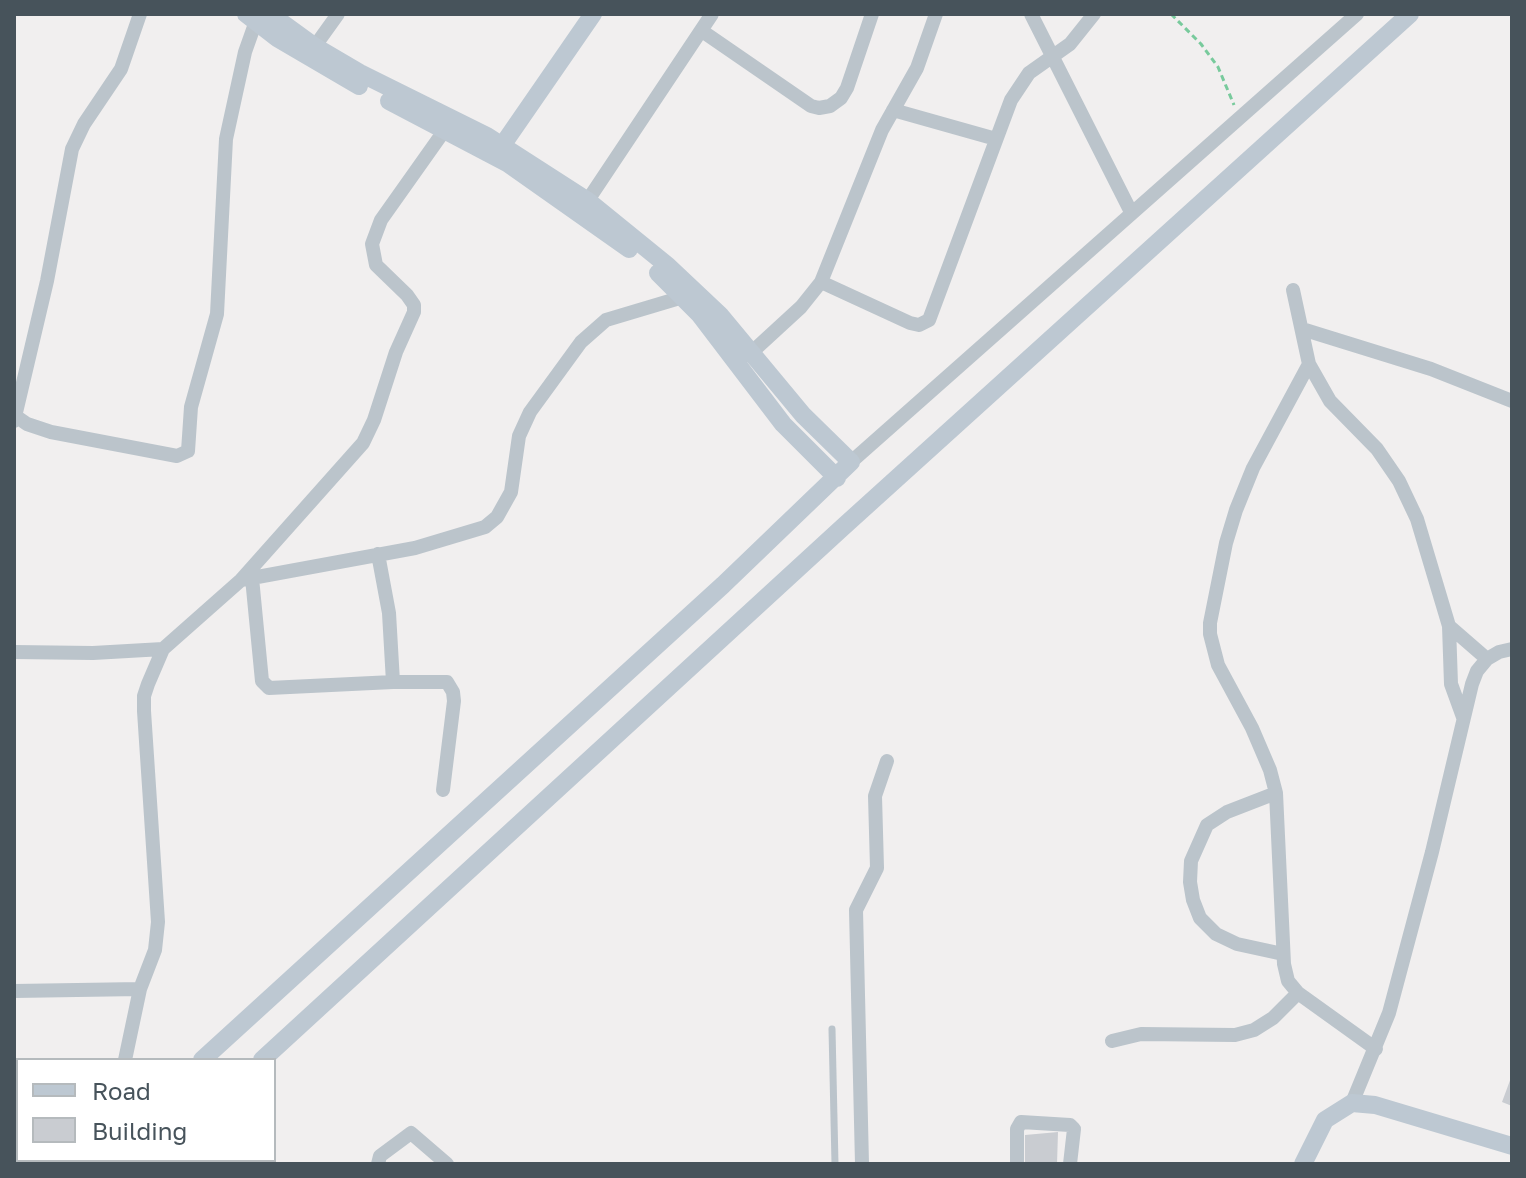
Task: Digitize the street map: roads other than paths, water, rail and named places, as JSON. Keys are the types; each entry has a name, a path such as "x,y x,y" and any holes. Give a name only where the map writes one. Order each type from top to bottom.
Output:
{"street":[{"path":"14,421 47,281 72,149 84,124 121,69 140,14"},
{"path":"311,52 338,14"},
{"path":"499,150 593,14"},
{"path":"584,207 712,14"},
{"path":"702,31 811,106 819,108 830,106 841,98 872,14"},
{"path":"744,356 801,307 821,282 882,130 917,68 936,14"},
{"path":"1031,14 1131,212"},
{"path":"821,282 910,323 919,325 929,320 1011,100 1029,73 1080,35 1094,14"},
{"path":"204,1058 851,462 1357,14"},
{"path":"264,1058 843,527 1410,14"},
{"path":"14,415 27,424 51,432 177,456 188,451 191,407 217,314 226,139 245,52 257,16 311,52 499,150 677,274 720,315 783,424 837,478"},
{"path":"893,110 996,139"},
{"path":"125,1058 140,989 155,950 158,922 144,696 163,649 247,579 363,443 414,312 414,305 407,295 376,265 372,244 381,220 449,125"},
{"path":"584,207 683,297 851,462"},
{"path":"1293,290 1309,364 1330,401 1377,449 1399,481 1417,519 1449,626 1451,684 1463,717"},
{"path":"247,579 428,545 491,523 511,492 519,436 530,412 581,342 606,320 683,297"},
{"path":"1302,329 1431,369 1512,401"},
{"path":"14,342 31,345"},
{"path":"1309,364 1253,468 1236,510 1210,623 1212,648 1252,728 1276,793 1283,954 1288,981 1298,993 1376,1049"},
{"path":"783,424 800,412"},
{"path":"378,554 389,613 393,682"},
{"path":"247,579 264,685 275,689 440,681 451,687 454,701 443,790"},
{"path":"1449,626 1487,659"},
{"path":"14,652 107,653 163,649"},
{"path":"1303,1164 1325,1120 1352,1103 1376,1049 1389,1013 1477,671 1487,659 1512,649"},
{"path":"862,1164 856,910 877,868 875,796 887,761"},
{"path":"1276,793 1227,812 1207,825 1191,861 1190,882 1200,918 1216,934 1237,944 1283,954"},
{"path":"14,991 140,989"},
{"path":"1112,1041 1141,1034 1235,1035 1254,1030 1273,1018 1298,993"},
{"path":"1352,1103 1375,1105 1512,1146"},
{"path":"1017,1164 1017,1129 1021,1122 1070,1125 1074,1129 1070,1164"},
{"path":"378,1164 380,1156 411,1133 447,1164"}],"lane":[{"path":"832,1029 835,1164"}]}
